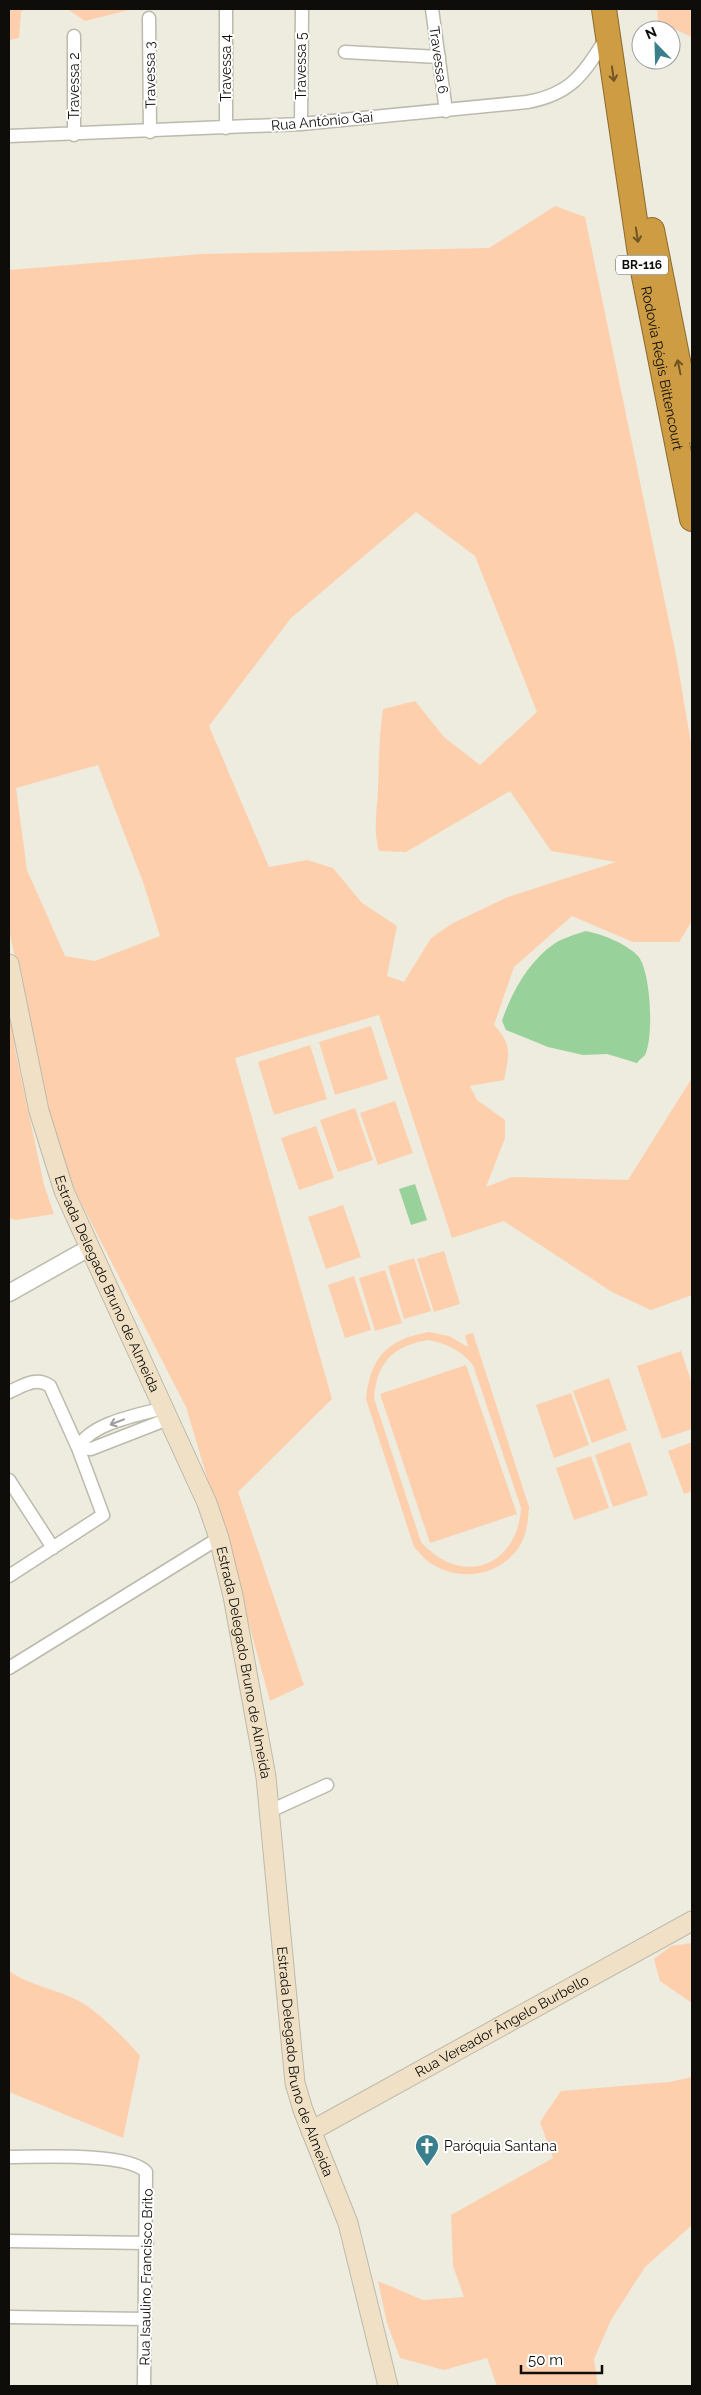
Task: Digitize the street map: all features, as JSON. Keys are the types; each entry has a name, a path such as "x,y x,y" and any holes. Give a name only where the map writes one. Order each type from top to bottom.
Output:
{"highway":[{"name":"Rodovia Régis Bittencourt","path":"604,9 650,310 692,519"},
{"name":"Rodovia Régis Bittencourt","path":"619,9 653,232 692,432"}],"main road":[{"name":"Estrada Delegado Bruno de Almeida","path":"9,964 44,1133 64,1191 207,1503 218,1538 233,1596 266,1777 293,2069 299,2098 348,2223 388,2386"},
{"name":"Rua Vereador Ângelo Burbello","path":"311,2131 692,1921"}],"street":[{"name":"Travessa 4","path":"226,9 226,128"},
{"name":"Travessa 5","path":"301,124 302,9"},
{"name":"Travessa 6","path":"432,9 446,111"},
{"name":"Travessa 3","path":"149,18 150,132"},
{"name":"Travessa 2","path":"74,36 74,135"},
{"name":"Rua Antônio Gai","path":"9,136 150,132 301,124 527,102 556,94 567,88 584,72 607,38"},
{"path":"345,52 439,58"},
{"path":"9,1293 89,1248"},
{"path":"9,1392 34,1381 43,1382 50,1386 78,1448 103,1515 9,1576"},
{"path":"78,1448 91,1449 166,1414"},
{"path":"9,1480 53,1548"},
{"path":"9,1668 218,1538"},
{"path":"270,1811 327,1785"},
{"name":"Rua Isaulino Francisco Brito","path":"9,2157 109,2159 128,2162 143,2168 148,2178 144,2386"},
{"path":"9,2241 147,2243"},
{"path":"9,2317 145,2319"}],"shaded area":[{"path":"9,9 24,9 21,12 19,38 9,40"},
{"path":"67,9 133,9 85,21"},
{"path":"657,9 692,9 692,37 681,32 681,20 658,20"},
{"path":"555,206 585,217 676,655 692,749 692,921 679,942 633,942 572,916 514,967 494,1025 507,1045 508,1057 504,1080 470,1086 477,1100 505,1120 505,1138 486,1187 512,1177 628,1180 692,1078 692,1295 651,1310 612,1292 504,1221 452,1238 379,1015 235,1058 332,1399 238,1492 304,1685 270,1701 227,1544 186,1407 76,1193 51,1125 9,930 9,270 202,254 489,248","holes":["416,512 475,556 537,712 480,765 444,737 415,701 383,709 376,820 376,836 379,851 406,852 510,791 551,851 616,862 508,897 453,923 431,938 404,982 387,976 397,926 362,903 333,868 307,860 269,867 209,726 291,618","98,765 143,882 160,936 95,961 65,956 27,870 16,788"]},
{"path":"586,931 599,934 621,944 638,956 642,964 646,975 650,1004 650,1034 645,1055 637,1063 607,1054 583,1055 548,1047 506,1030 502,1021 510,1000 522,978 537,959 558,942"},
{"path":"9,1000 15,1049 44,1185 54,1214 16,1220 9,1218"},
{"path":"371,1026 388,1079 335,1095 319,1042"},
{"path":"310,1045 327,1099 274,1115 258,1062"},
{"path":"395,1101 413,1153 378,1165 360,1113"},
{"path":"355,1108 373,1160 338,1172 320,1120"},
{"path":"316,1126 334,1178 299,1190 281,1138"},
{"path":"415,1184 427,1220 411,1225 399,1189"},
{"path":"343,1205 361,1257 326,1269 308,1217"},
{"path":"444,1251 460,1304 434,1312 417,1259"},
{"path":"414,1258 431,1311 404,1319 388,1266"},
{"path":"385,1270 402,1323 375,1331 359,1278"},
{"path":"354,1276 371,1330 345,1338 328,1285"},
{"path":"429,1332 449,1336 468,1347 465,1335 473,1333 529,1507 528,1523 519,1547 500,1565 489,1570 478,1573 453,1573 430,1563 414,1547 366,1399 372,1372 383,1353 392,1345 414,1335","holes":["428,1340 448,1346 463,1355 473,1365 521,1508 517,1529 509,1545 498,1557 484,1564 469,1567 453,1564 437,1556 421,1542 374,1398 383,1365 396,1351"]},
{"path":"681,1351 692,1384 692,1429 662,1439 637,1366"},
{"path":"466,1365 517,1514 430,1543 380,1394"},
{"path":"609,1378 627,1430 592,1443 573,1391"},
{"path":"571,1393 589,1445 554,1458 536,1405"},
{"path":"630,1442 648,1495 613,1507 595,1455"},
{"path":"692,1442 692,1491 684,1494 668,1451"},
{"path":"591,1456 609,1508 574,1520 556,1468"},
{"path":"692,1943 692,2003 660,1981 654,1959 671,1946"},
{"path":"9,1971 24,1980 81,2002 109,2024 140,2056 123,2138 9,2092"},
{"path":"692,2077 692,2225 645,2267 611,2320 594,2359 598,2386 497,2386 487,2358 444,2370 400,2358 387,2323 378,2281 423,2300 464,2297 453,2266 451,2215 553,2158 540,2122 561,2091 669,2082"}],"place":[{"name":"Paróquia Santana","path":"427,2167"}]}
